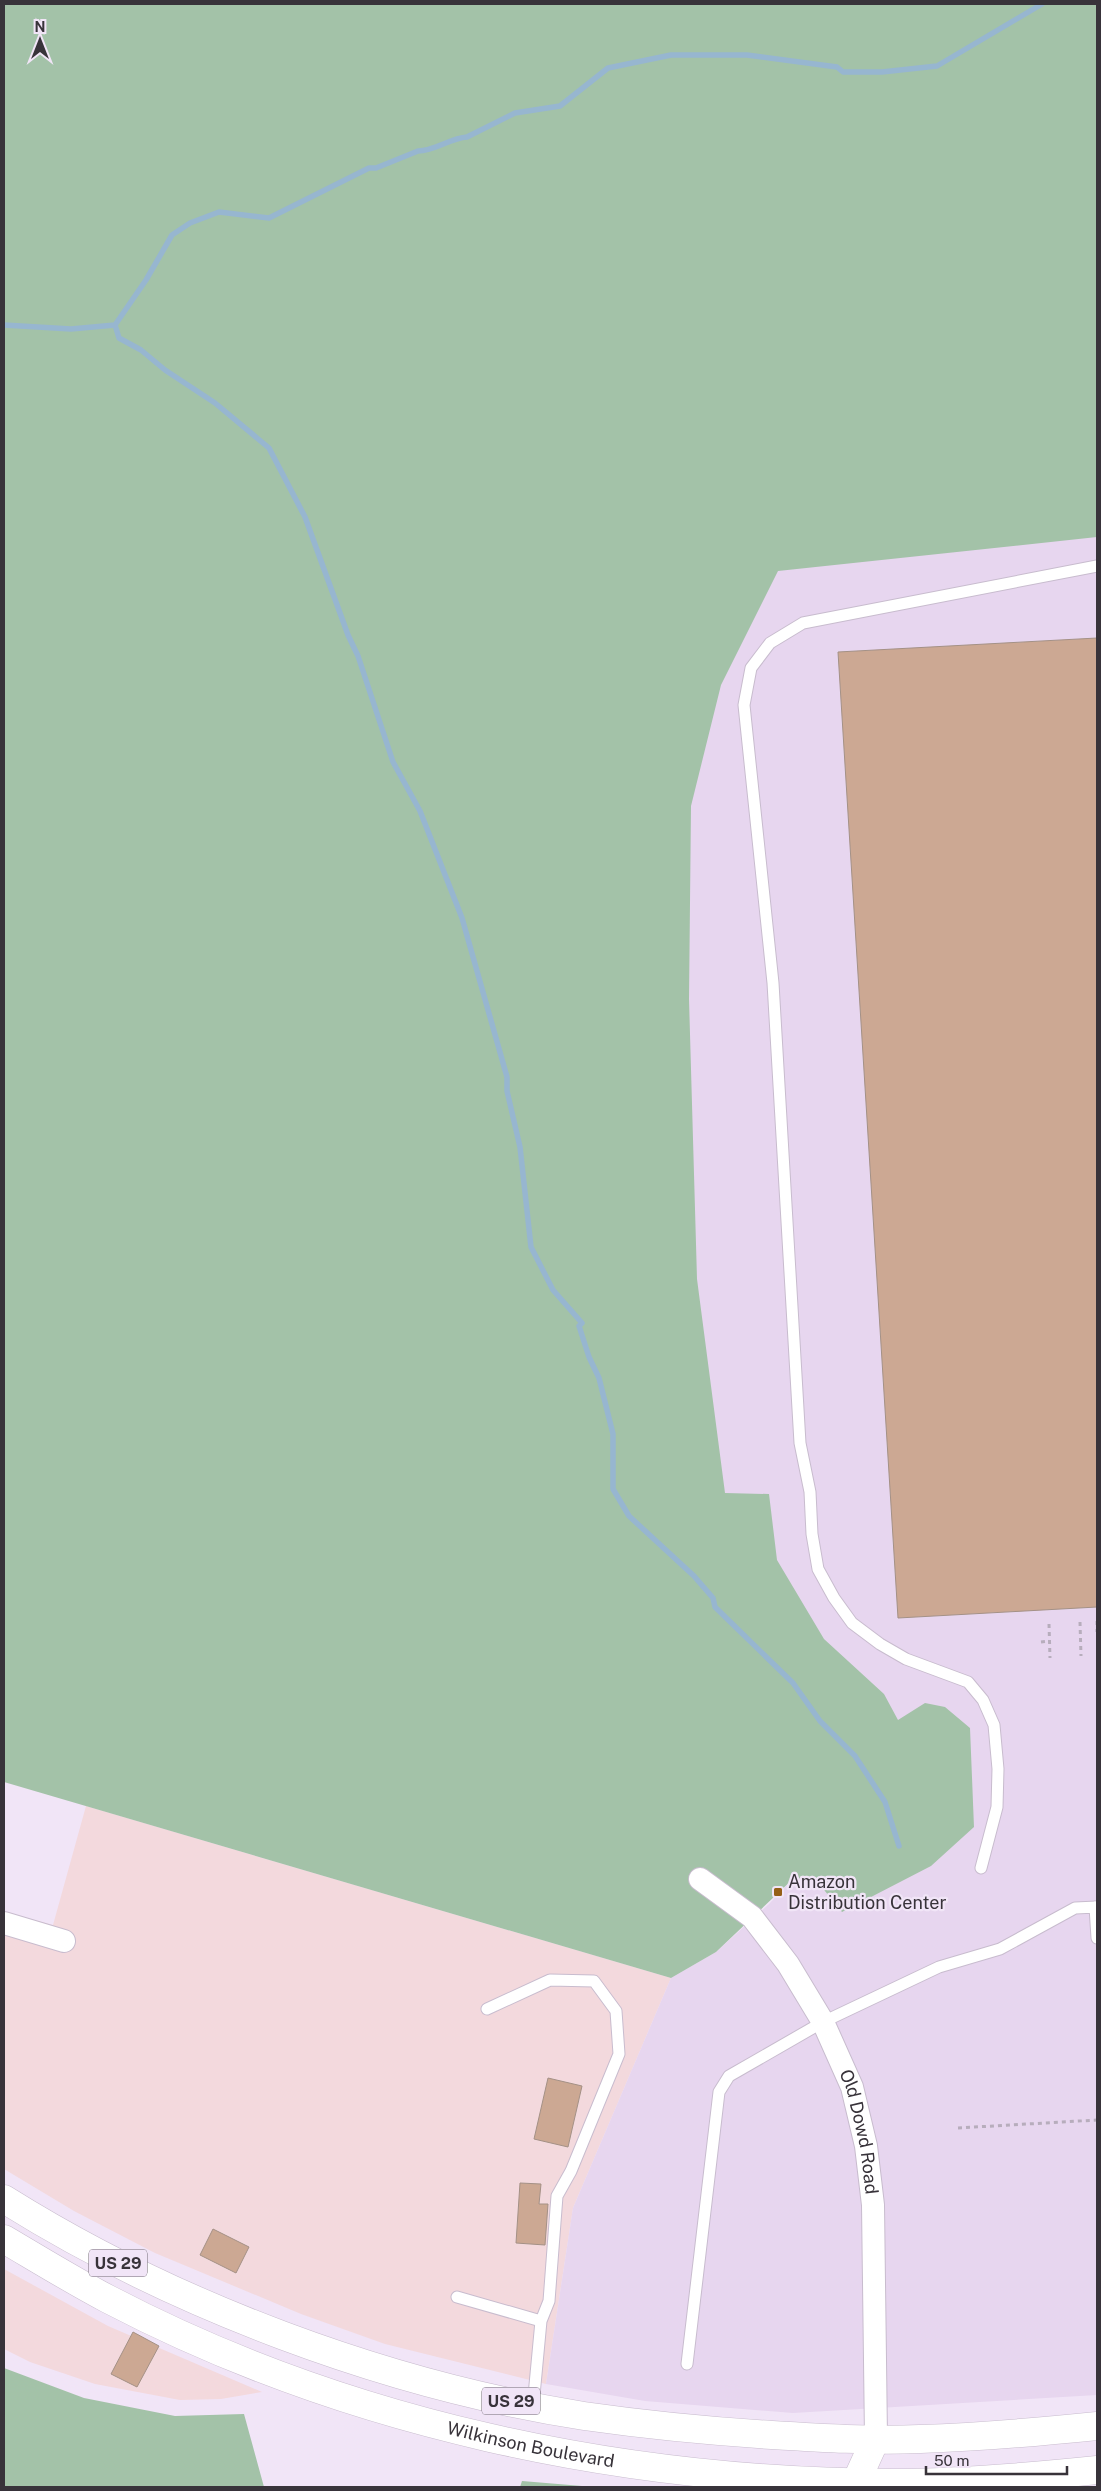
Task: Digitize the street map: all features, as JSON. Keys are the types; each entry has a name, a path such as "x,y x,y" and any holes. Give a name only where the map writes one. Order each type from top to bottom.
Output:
{"main road":[{"name":"Wilkinson Boulevard","path":"4,2199 75,2240 196,2300 288,2336 423,2380 533,2406 664,2427 835,2439 1005,2436 1097,2426"},
{"name":"Wilkinson Boulevard","path":"4,2238 60,2273 183,2335 276,2374 337,2396 496,2439 577,2455 806,2483 890,2485 1020,2482 1097,2470"},
{"path":"60,2273 75,2240"},
{"name":"Old Dowd Road","path":"857,2485 876,2438"},
{"name":"Old Dowd Road","path":"876,2438 890,2485"}],"street":[{"name":"Old Dowd Road","path":"700,1879 752,1917 788,1964 824,2022 852,2087 866,2146 872,2204 876,2438"},
{"path":"4,1923 64,1940"}],"lane":[{"path":"982,1868 997,1807 998,1769 994,1725 983,1700 968,1682 906,1659 880,1644 852,1623 834,1598 818,1569 812,1534 810,1492 800,1443 773,983 744,705 751,668 770,643 803,623 1097,566"},
{"path":"687,2364 719,2092 729,2076 824,2022 939,1967 1000,1949 1075,1908 1096,1907 1097,1938"},
{"path":"487,2009 550,1980 594,1981 616,2011 619,2054 571,2171 557,2196 549,2301 541,2321 533,2406"},
{"path":"457,2297 541,2321"}],"path":[{"path":"1080,1622 1081,1656"},
{"path":"1097,1622 1097,1632"},
{"path":"1049,1624 1050,1658"},
{"path":"1041,1642 1049,1641"},
{"path":"958,2128 1097,2120"}],"shaded area":[{"path":"72,409 1097,455 1097,2395 793,2413 645,2401 546,2384 573,2208 671,1978 716,1952 769,1904 856,1812"},
{"path":"86,1806 671,1978 573,2208 546,2384 385,2344 301,2314 155,2253 74,2211 4,2169 4,1912 53,1925"},
{"path":"4,2269 108,2326 262,2392 221,2399 180,2400 95,2384 30,2362 4,2349"}],"green space":[{"path":"4,4 1097,4 1097,537 778,571 721,685 691,806 689,999 697,1279 725,1493 769,1494 777,1560 824,1639 884,1694 898,1720 925,1703 945,1707 970,1728 974,1827 931,1866 842,1912 816,1880 794,1878 716,1952 671,1978 4,1782"},
{"path":"4,2368 84,2398 175,2416 244,2414 264,2487 4,2487"},
{"path":"522,2481 594,2487 520,2487"}],"building":[{"path":"1097,638 1097,1607 898,1618 838,652"},
{"path":"548,2078 582,2086 568,2147 534,2139"},
{"path":"520,2183 541,2184 539,2204 548,2204 545,2245 516,2243"},
{"path":"213,2229 249,2247 236,2273 200,2255"},
{"path":"133,2332 159,2346 137,2387 111,2374"}],"waterway":[{"path":"115,325 146,280 172,235 190,223 219,212 269,218 369,168 376,168 418,151 467,137 515,113 560,106 608,68 671,55 747,55 837,67 843,72 882,72 937,66 1042,4"},
{"path":"4,325 71,329 115,325"},
{"path":"115,325 119,338 141,350 165,370 215,403 269,448 305,517 348,635 358,656 393,762 420,811 462,918 507,1077 507,1091 520,1147 531,1247 553,1290 582,1323 579,1326 589,1357 599,1378 613,1434 613,1489 629,1516 694,1576 713,1598 715,1607 793,1683 820,1721 855,1756 885,1802 899,1846"}],"place":[{"name":"Amazon Distribution Center","path":"778,1892"}]}
